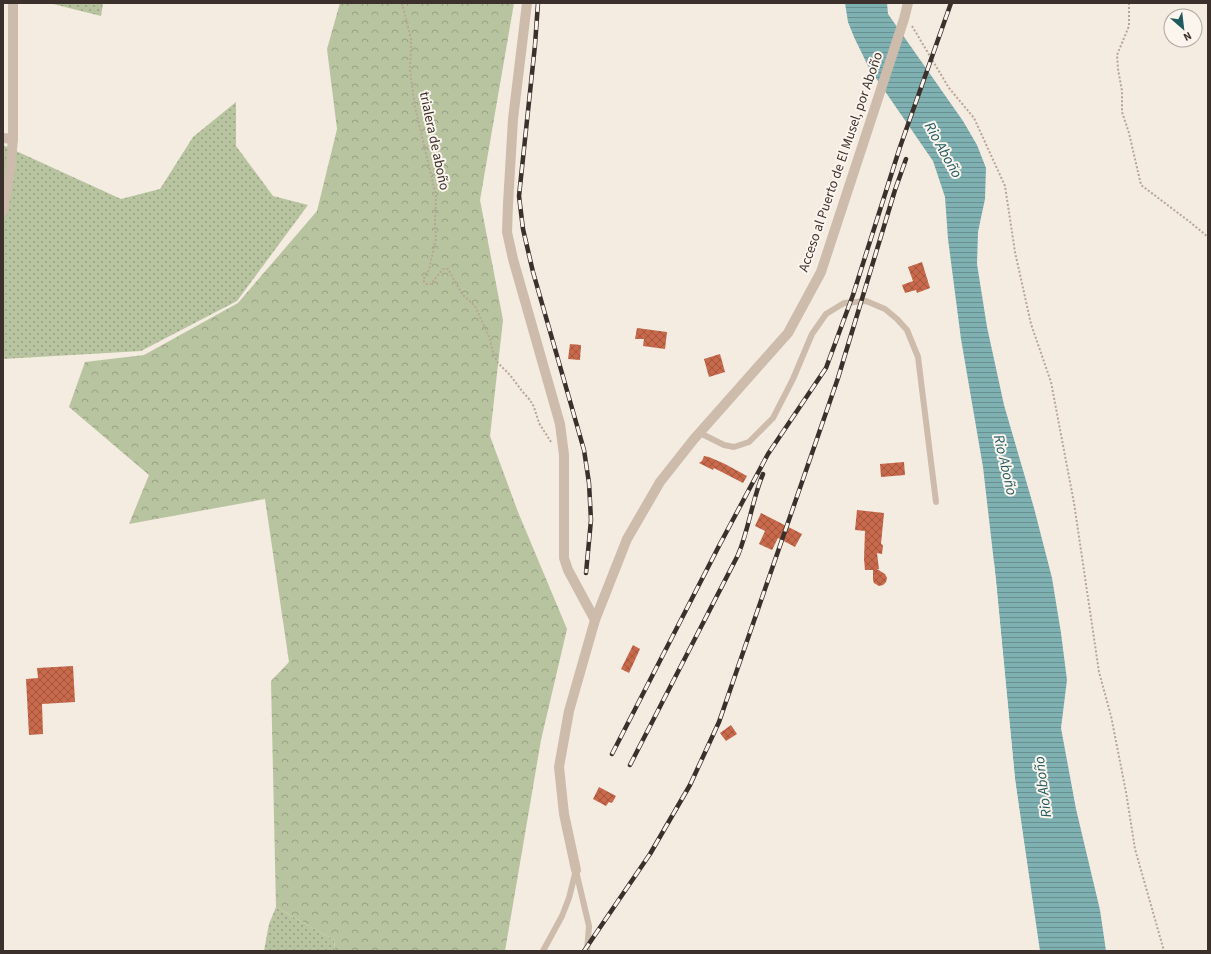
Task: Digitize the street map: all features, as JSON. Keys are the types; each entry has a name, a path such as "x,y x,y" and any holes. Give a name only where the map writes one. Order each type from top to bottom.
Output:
{"street":[{"path":"3,211 10,171 8,138 14,3"},
{"path":"528,3 513,119 507,232 513,259 560,424 564,455 564,558 568,570 595,620"},
{"name":"Acceso al Puerto de El Musel, por Aboño","path":"576,870 564,814 559,767 569,711 595,620 627,539 660,482 700,433 788,333 821,272 908,3"}],"lane":[{"path":"700,433 724,445 734,447 749,442 773,418 794,379 812,334 826,314 844,303 866,301 885,309 897,319 907,330 918,357 936,502"},
{"path":"543,951 562,916 569,898 576,870"},
{"name":"Acceso al Puerto de El Musel, por Aboño","path":"576,870 589,926 587,951"}],"path":[{"name":"trialera de aboño","path":"402,3 411,39 410,70 415,107 436,196 436,238 429,270 423,280 426,284 431,284 443,270 448,268 462,294 475,306 490,339 493,353 498,363 510,375 534,407 539,423 554,448"},
{"path":"1129,3 1129,26 1117,54 1122,91 1122,112 1129,133 1141,185 1208,237"},
{"path":"904,16 949,88 974,118 1005,186 1015,252 1031,324 1051,382 1054,397 1074,503 1099,672 1114,731 1135,849 1164,951"}],"green space":[{"path":"49,3 103,3 101,16"},
{"path":"340,3 514,3 480,200 503,320 490,436 518,512 567,629 541,740 505,951 335,951 334,940 276,907 271,681 289,662 265,499 129,524 149,475 69,407 85,362 144,355 238,303 317,211 337,129 327,49"},
{"path":"236,102 236,146 273,196 308,205 237,301 141,351 3,359 3,145 121,199 160,189 193,137"},
{"path":"276,907 334,940 335,951 264,951 269,924"}],"water":[{"name":"Rio Aboño","path":"845,3 887,3 888,14 963,121 977,145 986,168 985,199 978,232 977,264 987,327 1004,405 1034,508 1052,578 1067,680 1061,728 1076,809 1100,910 1106,951 1040,951 1015,779 996,580 983,467 961,339 948,239 945,197 933,161 869,68 848,22"}],"pier":[{"path":"992,561 994,562 1015,779 1039,951 1013,779"}],"building":[{"path":"922,262 930,288 917,293 916,290 905,293 902,285 913,281 908,267"},
{"path":"637,328 667,332 665,349 643,346 644,339 635,339"},
{"path":"570,344 581,345 580,360 568,359"},
{"path":"720,354 725,372 709,377 704,359"},
{"path":"704,456 725,464 747,476 743,483 714,468 713,470 699,463 702,461"},
{"path":"904,462 905,475 881,477 880,464"},
{"path":"857,510 884,513 881,544 883,545 882,554 877,553 879,569 877,569 885,574 887,578 883,585 879,586 874,583 873,570 865,570 865,531 855,530"},
{"path":"761,513 802,534 795,547 778,538 772,550 759,544 765,531 755,526"},
{"path":"633,645 640,649 629,673 621,669"},
{"path":"73,666 75,702 42,704 43,734 29,735 26,679 38,678 37,668"},
{"path":"731,725 737,734 726,741 720,733"},
{"path":"599,787 616,796 612,803 609,802 606,806 593,799"}],"railway":[{"path":"538,3 519,196 523,229 533,272 584,450 589,483 591,520 586,573"},
{"path":"612,754 768,454 826,368 853,295 900,147 951,3"},
{"path":"584,951 650,854 690,785 719,722 838,378 895,190 906,159"},
{"path":"630,765 738,555 763,474"}]}
